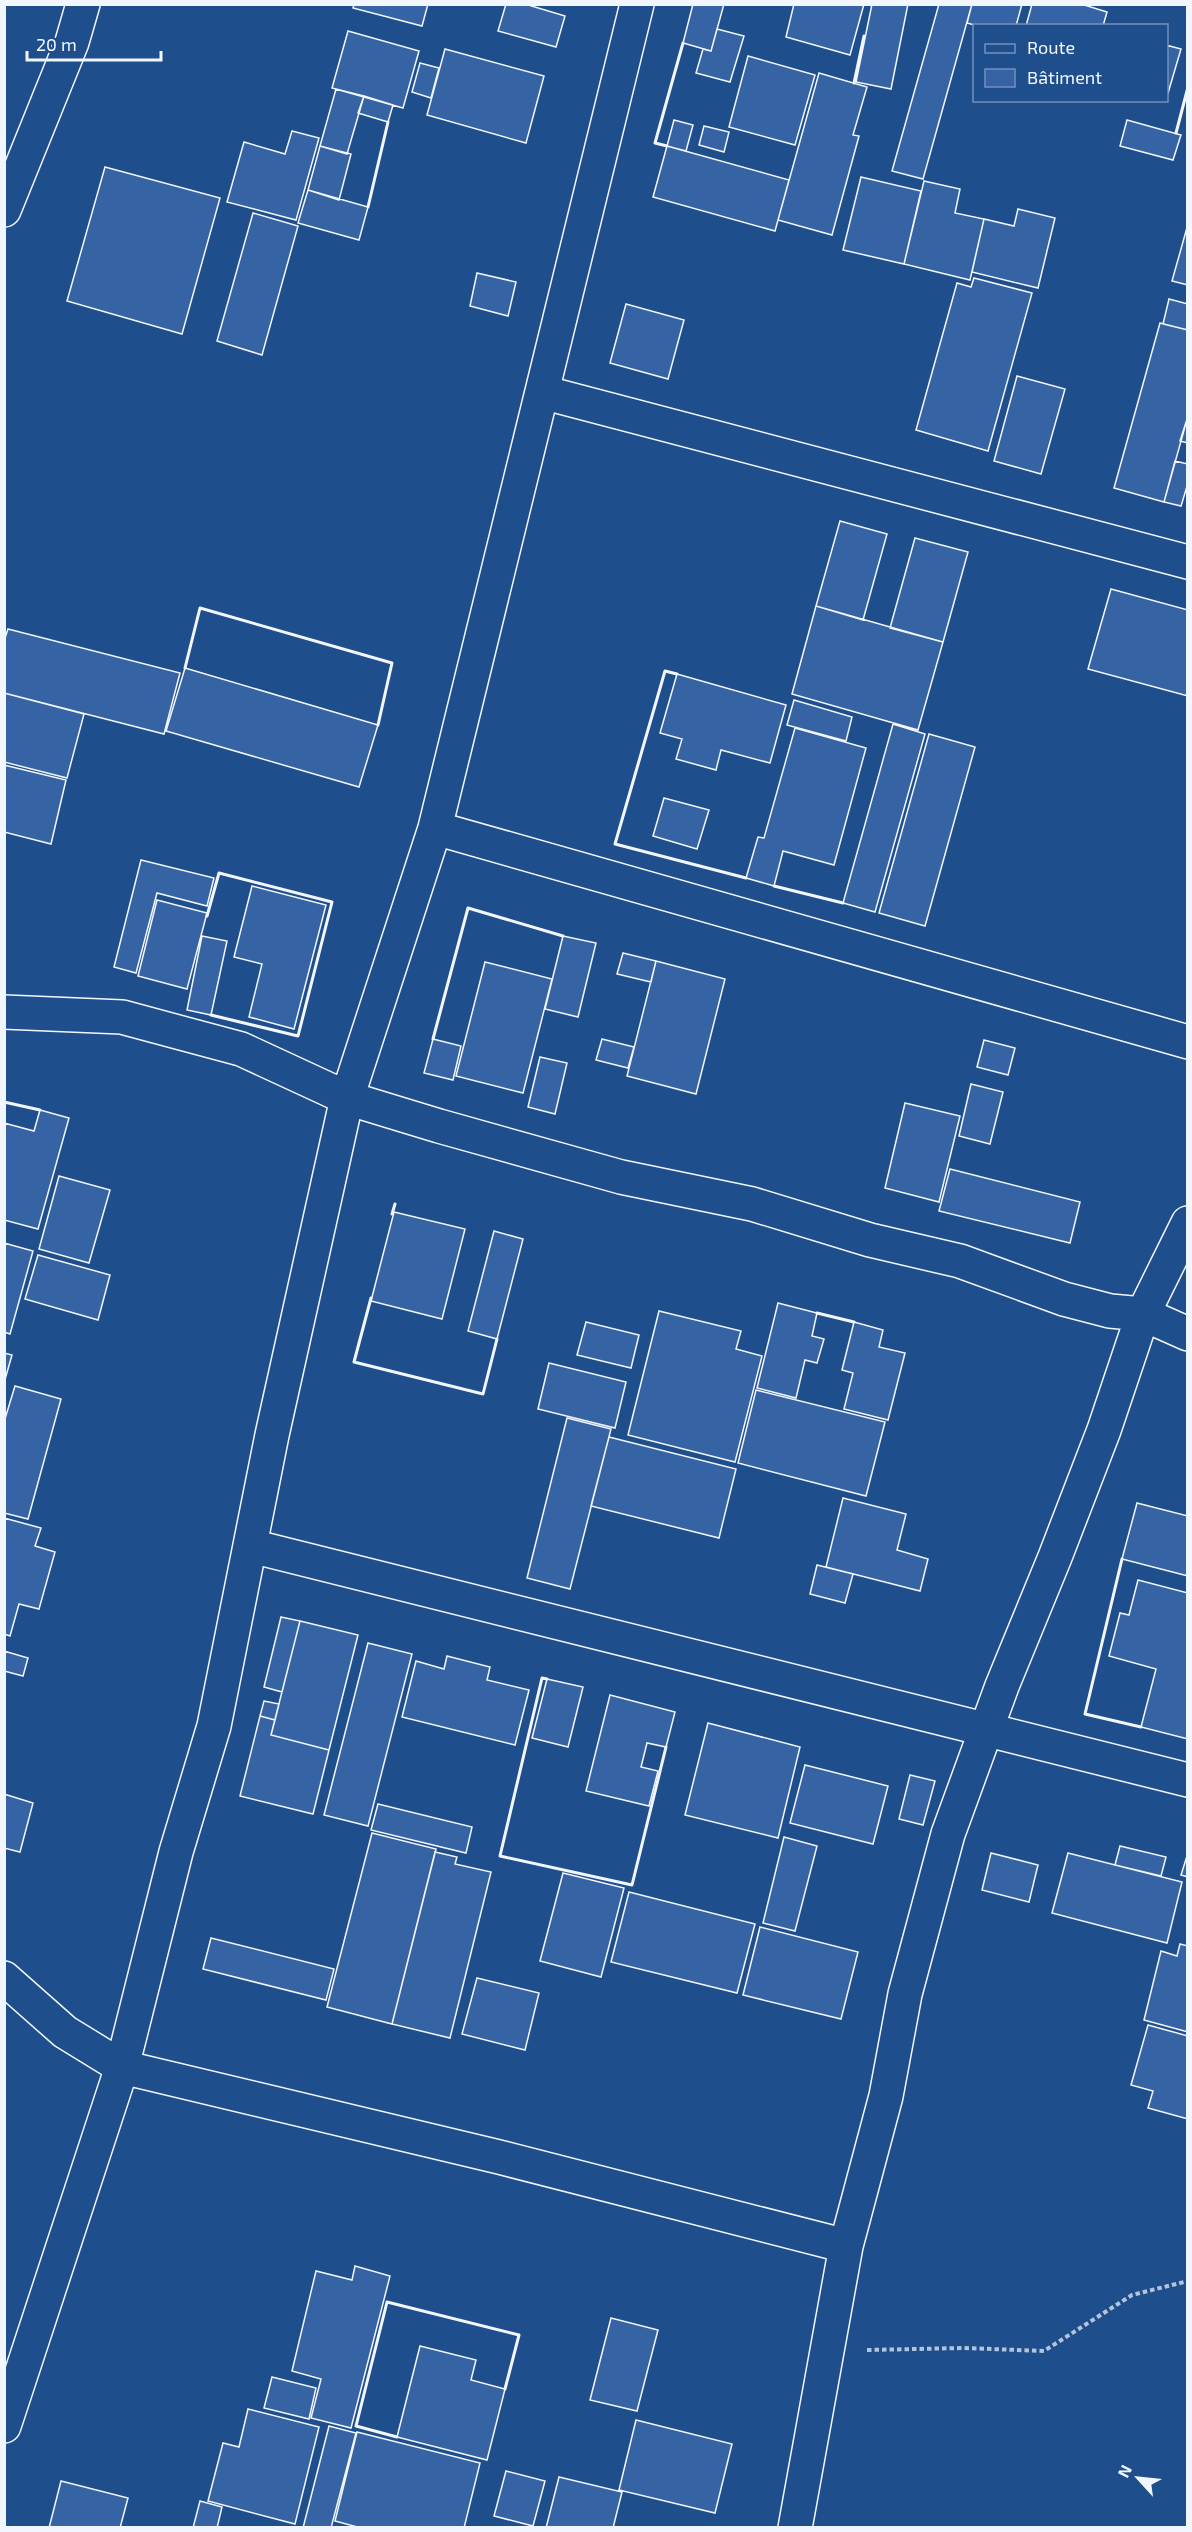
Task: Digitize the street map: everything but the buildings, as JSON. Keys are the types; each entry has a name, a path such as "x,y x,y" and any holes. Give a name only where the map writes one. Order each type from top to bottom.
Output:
{"street":[{"path":"4,210 72,42 83,4"},
{"path":"4,2426 122,2067 176,1852 214,1726 272,1435 347,1098 435,828 637,4"},
{"path":"542,392 1188,562"},
{"path":"435,828 1188,1042"},
{"path":"4,1012 122,1017 241,1049 347,1098 621,1177 752,1204 870,1240 960,1261 1085,1305 1110,1311 1143,1314 1188,1334"},
{"path":"795,2528 846,2246 886,2096 905,1994 948,1834 986,1730 1104,1430 1143,1314 1188,1223"},
{"path":"251,1546 1188,1780"},
{"path":"4,1978 65,2032 122,2067 499,2157 846,2246"}],"path":[{"path":"827,2350 964,2348 1044,2351 1132,2295 1188,2281"}],"wall":[{"path":"854,83 864,36"},
{"path":"667,146 655,143 683,43"},
{"path":"1176,133 1188,87"},
{"path":"368,207 388,122"},
{"path":"185,668 200,608 392,663 378,725"},
{"path":"677,674 665,671 615,844 746,878"},
{"path":"207,916 219,873 332,902 298,1036 211,1015"},
{"path":"774,886 843,903"},
{"path":"433,1039 468,908 563,936"},
{"path":"4,1102 40,1110"},
{"path":"392,1214 395,1204"},
{"path":"371,1298 354,1362 483,1394 497,1339"},
{"path":"817,1313 854,1322"},
{"path":"1122,1559 1085,1714 1141,1727"},
{"path":"547,1679 542,1678 500,1856 632,1885 666,1747"},
{"path":"397,2437 356,2426 387,2302 519,2335 505,2389"}]}
